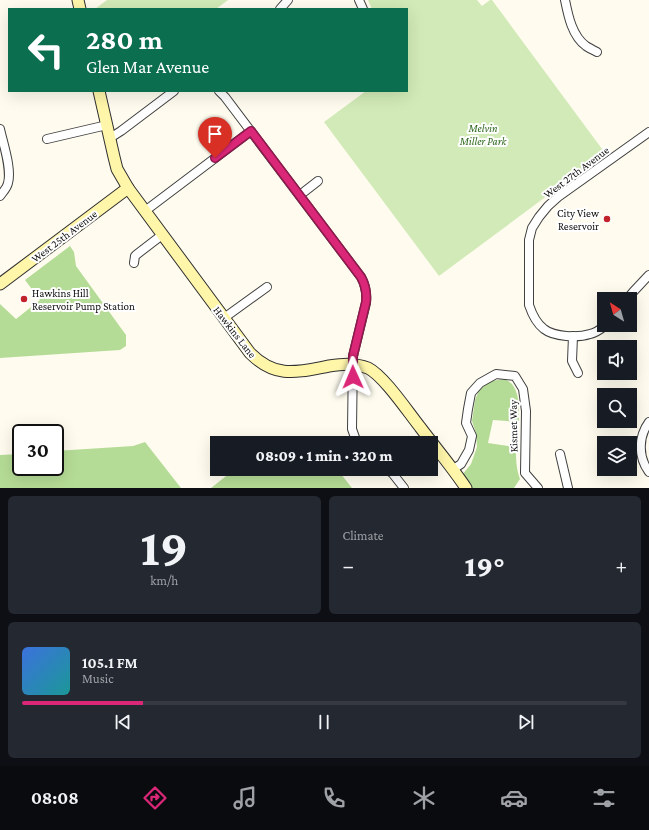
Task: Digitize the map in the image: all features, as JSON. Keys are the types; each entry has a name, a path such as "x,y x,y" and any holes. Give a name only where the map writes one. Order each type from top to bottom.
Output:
{"street":[{"path":"281,8 288,0"},
{"path":"565,0 567,12 577,36 585,45 597,52"},
{"name":"Hawkins Lane","path":"99,92 118,169 128,188 243,344 258,361 267,366 287,372 343,364 353,364 370,369 382,379 466,488"},
{"path":"110,138 173,92"},
{"path":"220,92 361,277 366,286 366,302 353,356 352,429 354,436"},
{"path":"47,139 107,125"},
{"path":"0,129 9,168 8,182 5,190 0,196"},
{"path":"145,211 251,131"},
{"name":"West 27th Avenue","path":"573,336 552,333 544,330 532,314 529,305 529,240 532,228 548,206 558,197 649,132"},
{"path":"300,196 318,181"},
{"name":"West 25th Avenue","path":"0,284 128,188"},
{"path":"134,264 134,258 136,255 162,235"},
{"path":"632,292 649,275"},
{"path":"224,318 267,287"},
{"path":"578,373 572,361 573,336 589,334 597,331"},
{"name":"Kismet Way","path":"452,470 461,464 469,450 472,436 466,423 471,393 480,383 496,374 515,376 523,389 526,411 525,473 538,488"},
{"path":"649,422 642,435 640,448 642,459 649,472"},
{"path":"560,454 568,488"},
{"path":"395,476 404,488"}],"green space":[{"path":"107,0 228,0 217,8 96,8"},
{"name":"Melvin Miller Park","path":"368,0 477,0 482,6 492,0 605,153 439,276 324,122 365,92 408,92 408,8 372,8"},
{"path":"70,246 74,252 76,266 126,335 126,346 120,350 0,358 0,304 16,319 40,300 25,280"},
{"path":"504,379 515,388 518,402 519,422 493,420 488,443 516,447 517,467 520,479 514,488 472,488 462,475 471,464 477,447 476,433 472,421 475,400 479,390 491,381"},
{"path":"145,442 181,488 0,488 0,455 12,454 12,476 64,476 64,450 133,446"},
{"path":"226,476 343,476 352,488 211,488"}],"place":[{"name":"City View Reservoir","path":"607,219"},
{"name":"Hawkins Hill Reservoir Pump Station","path":"24,299"}],"route":[{"path":"215,158 251,131 361,277 366,286 367,294 353,356 353,377"}]}
